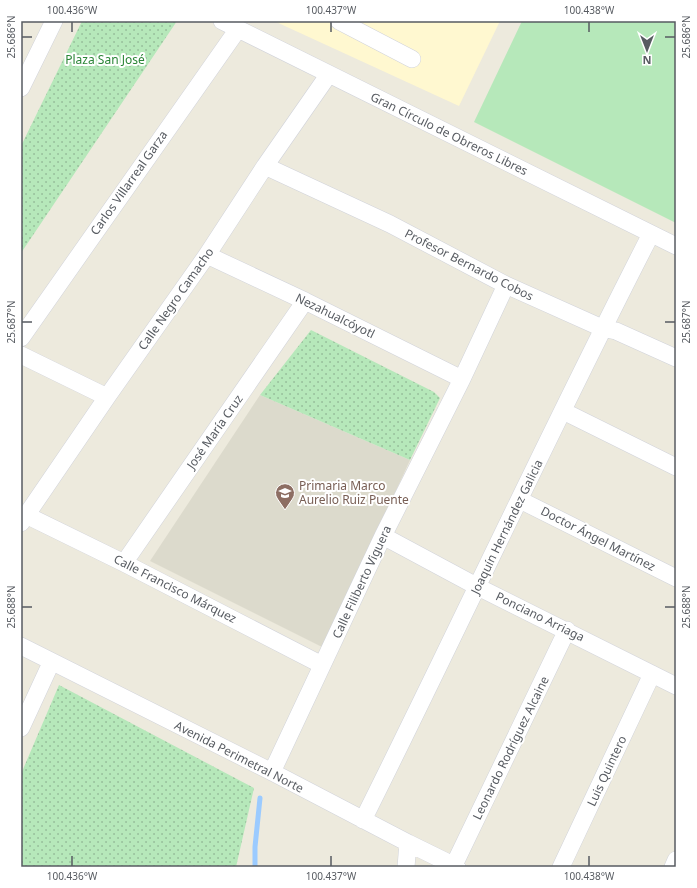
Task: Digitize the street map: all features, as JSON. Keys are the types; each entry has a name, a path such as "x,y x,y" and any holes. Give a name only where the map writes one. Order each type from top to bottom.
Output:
{"street":[{"path":"21,88 54,21"},
{"name":"Gran Círculo de Obreros Libres","path":"222,21 676,246"},
{"path":"339,21 412,59"},
{"name":"Carlos Villarreal Garza","path":"21,338 238,28"},
{"name":"Calle Negro Camacho","path":"24,519 106,397 207,254 265,166 329,74"},
{"name":"Profesor Bernardo Cobos","path":"265,166 390,224 506,285 602,328 616,331 676,358"},
{"name":"Joaquín Hernández Galicia","path":"363,820 478,587 602,328 651,234"},
{"name":"Nezahualcóyotl","path":"207,254 462,379"},
{"name":"Calle Filiberto Viguera","path":"272,772 383,536 462,379 506,285"},
{"name":"José María Cruz","path":"124,563 305,301"},
{"path":"21,354 106,397"},
{"path":"563,411 676,467"},
{"name":"Doctor Ángel Martínez","path":"520,500 676,578"},
{"name":"Calle Francisco Márquez","path":"24,519 124,563 322,665"},
{"name":"Ponciano Arriaga","path":"383,536 478,587 568,630 676,686"},
{"name":"Leonardo Rodríguez Alcaine","path":"456,866 568,630"},
{"name":"Avenida Perimetral Norte","path":"21,646 51,663 272,772 408,843 456,866"},
{"path":"21,728 51,663"},
{"name":"Luis Quintero","path":"561,867 652,674"},
{"path":"406,867 408,843"},
{"path":"673,867 676,860"}],"shaded area":[{"path":"274,21 500,21 459,106"},
{"name":"Primaria Marco Aurelio Ruiz Puente","path":"260,395 410,460 324,648 150,561"}],"green space":[{"name":"Plaza San José","path":"82,21 177,21 21,253 21,146"},
{"path":"522,21 676,21 676,223 474,122"},
{"path":"311,330 434,392 440,398 410,460 260,395"},
{"path":"59,685 254,788 236,867 21,867 21,774"}],"waterway":[{"path":"255,867 255,847 260,798"}],"place":[{"name":"Primaria Marco Aurelio Ruiz Puente","path":"285,510"}]}
